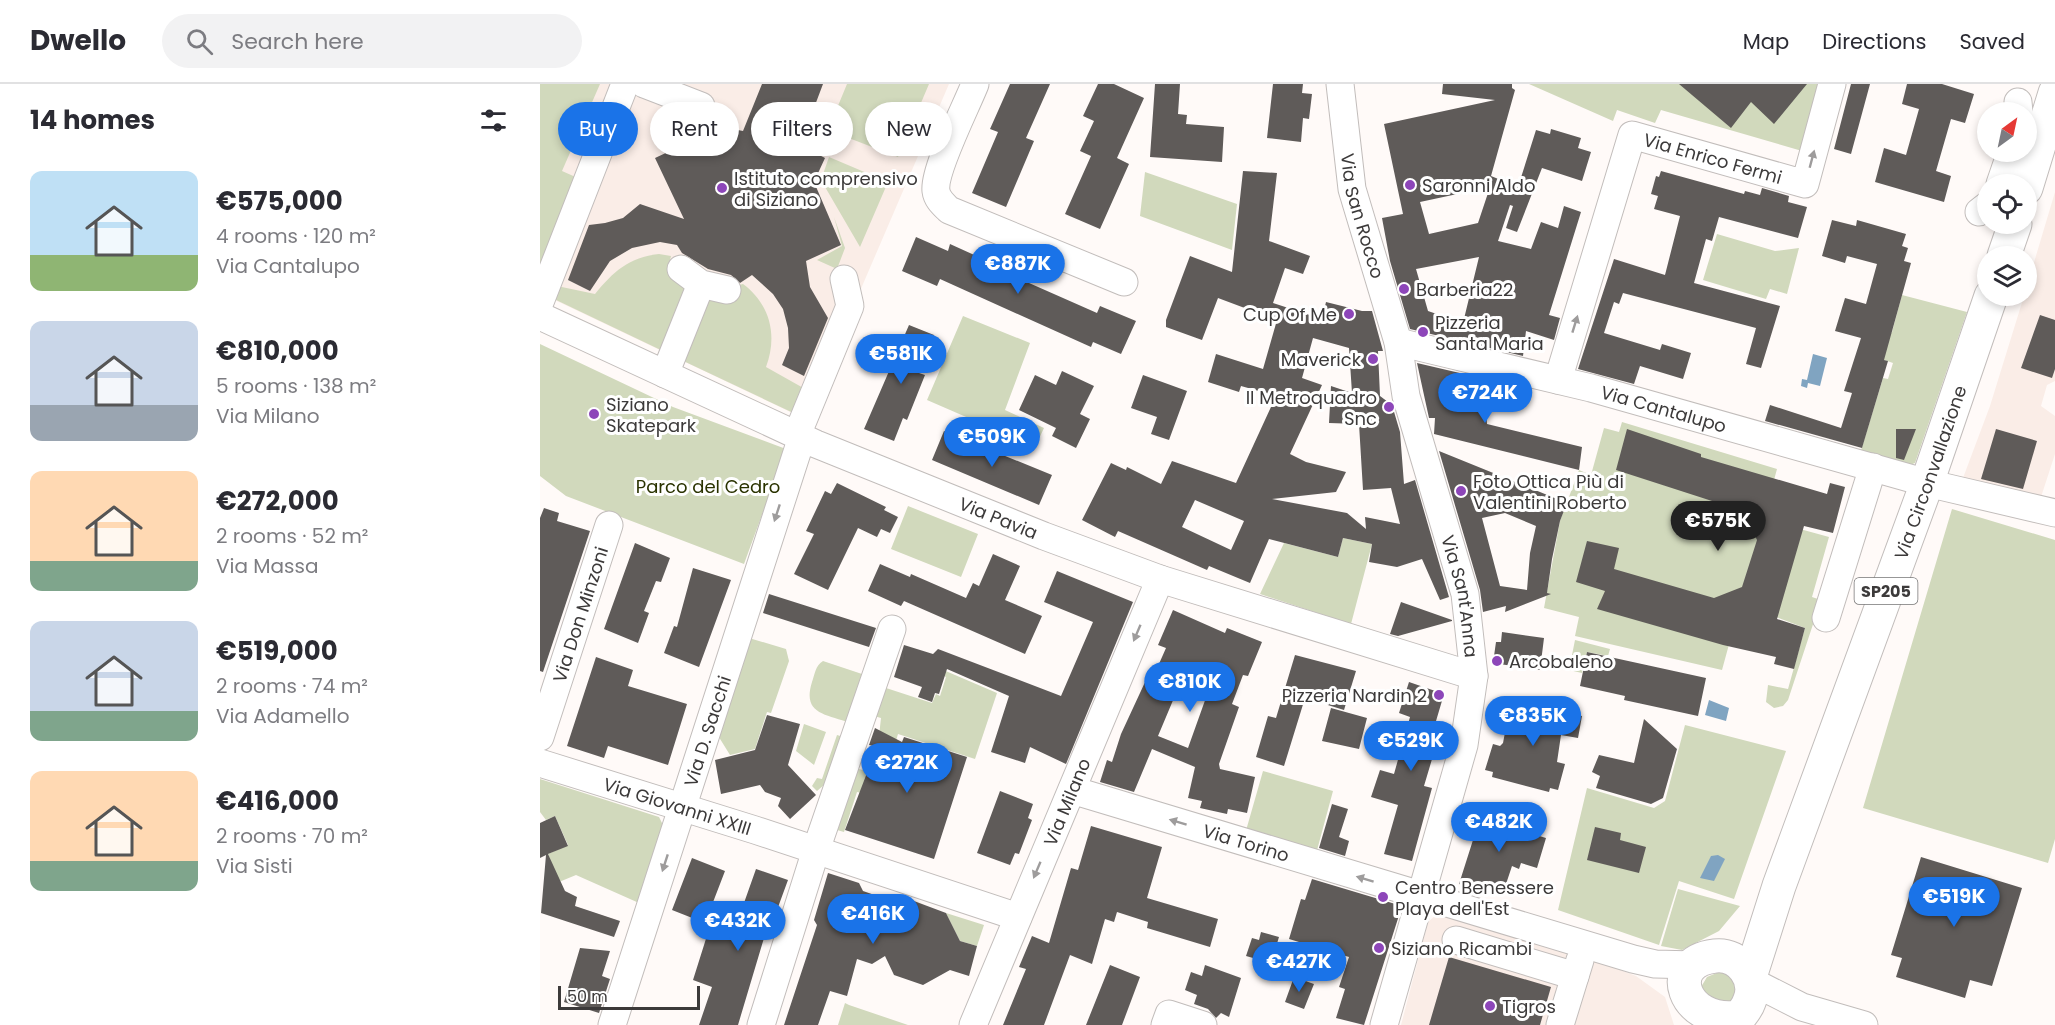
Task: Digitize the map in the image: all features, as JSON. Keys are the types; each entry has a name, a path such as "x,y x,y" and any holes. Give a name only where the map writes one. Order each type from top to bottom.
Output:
{"main road":[{"path":"2021,163 2055,93"},
{"name":"Via Circonvallazione","path":"1779,886 1927,483 1988,306"},
{"name":"SP205","path":"1701,961 1730,942 1751,923 1779,886"},
{"name":"SP205","path":"1738,1018 1752,992 1751,979 1779,886"},
{"path":"1738,1018 1719,1024 1708,1022 1690,1012 1685,980 1701,961 1720,955 1733,959 1743,966 1751,979"}],"street":[{"path":"540,302 625,84"},
{"path":"644,84 691,102"},
{"path":"975,84 937,175 936,193 940,201 949,210 1124,282"},
{"name":"Via San Rocco","path":"1340,84 1352,189 1398,342"},
{"name":"Via Enrico Fermi","path":"1558,380 1632,135 1805,184 1832,84"},
{"path":"2010,174 2021,163"},
{"name":"Via D. Sacchi","path":"612,1025 684,807 799,436 850,306 844,279"},
{"path":"665,374 703,281"},
{"name":"Via Pavia","path":"540,316 799,436 1044,536 1160,579 1474,676"},
{"name":"Via Cantalupo","path":"1398,342 1558,380 1927,483 2055,513"},
{"name":"Via Sant'Anna","path":"1384,1025 1464,745 1474,676 1465,594 1406,396 1398,342"},
{"path":"1826,618 1873,467"},
{"name":"Via Don Minzoni","path":"540,737 609,525"},
{"name":"Via Milano","path":"973,1025 1160,579"},
{"path":"761,1025 816,850 892,629"},
{"name":"Via Giovanni XXIII","path":"540,763 684,807 1018,917"},
{"name":"Via Torino","path":"1072,790 1632,959"},
{"path":"1456,940 1575,976"},
{"path":"1560,1025 1584,944"},
{"path":"1632,959 1655,964 1701,961"},
{"path":"1632,959 1690,1012"},
{"path":"1751,979 1802,1007 1864,1025"},
{"path":"1738,1018 1776,1007 1802,1007"},
{"path":"1165,1025 1169,1014 1203,1025"}],"shaded area":[{"name":"Istituto comprensivo di Siziano","path":"540,84 949,84 941,102 865,102 865,156 918,156 805,419 540,293"},
{"path":"2055,192 2055,381 2047,385 2041,406 2055,416 2055,454 2041,497 1960,486 1990,406 2021,306 2037,306 2037,252"},
{"path":"1438,913 1579,954 1636,976 1665,997 1674,1025 1401,1025 1428,922"}],"green space":[{"path":"540,84 600,84 592,102 558,102 558,156 569,156 562,171 580,179 540,275"},
{"path":"847,84 929,84 921,102 865,102 865,144 853,140 853,102 840,102"},
{"path":"1529,84 1820,84 1802,151 1661,110 1655,123 1617,110 1613,121"},
{"path":"829,157 888,182 860,247 821,180"},
{"path":"1145,172 1237,204 1232,250 1140,216"},
{"path":"834,217 845,248 837,269 817,260 842,246"},
{"path":"1717,234 1775,251 1799,248 1787,294 1770,289 1766,299 1703,280"},
{"path":"659,254 671,256 669,264 689,288 667,353 554,299 557,286 595,294 608,279 630,262"},
{"path":"743,284 760,301 769,321 771,343 766,367 814,394 804,418 677,358 703,294"},
{"path":"1902,295 1967,312 1915,463 1910,465 1859,457 1883,378 1888,379 1893,363 1870,355 1892,332"},
{"path":"963,316 1030,343 1005,410 1044,428 1035,447 927,400"},
{"name":"Parco del Cedro","path":"540,344 673,407 786,449 744,564 566,496 540,476"},
{"path":"1622,422 1777,469 1722,670 1575,636 1579,617 1544,608 1560,521 1579,470 1591,475 1604,428 1619,432"},
{"path":"908,506 978,534 961,577 891,549"},
{"path":"1952,509 2055,540 2055,839 2048,863 1863,808"},
{"path":"1800,529 1829,537 1812,597 1821,600 1788,700 1783,706 1774,708 1766,702 1768,685 1788,689 1805,628 1771,615"},
{"path":"1343,538 1372,544 1351,624 1260,594 1284,543 1338,557"},
{"path":"749,638 786,649 789,661 771,713 767,712 755,749 730,755 717,734"},
{"path":"1575,640 1610,649 1608,656 1587,652 1582,673 1569,670"},
{"path":"823,661 865,675 850,723 824,715 813,707 810,701 815,673 818,665"},
{"path":"941,669 997,693 975,759 898,734 893,751 879,736 881,718 874,716 883,687 932,703 936,694 940,696 946,677 940,674"},
{"path":"804,724 826,732 814,765 796,751"},
{"path":"1685,725 1786,751 1734,899 1679,881 1659,945 1558,910 1587,788 1654,808 1665,801"},
{"path":"837,735 847,738 832,788 824,785 817,791 812,786 817,778 822,779"},
{"path":"856,768 869,772 862,793 857,792 844,832 837,830"},
{"path":"1263,771 1333,791 1316,854 1245,834"},
{"path":"540,779 659,817 663,825 639,903 576,875 559,882 548,854 568,845 555,816 546,820 540,812"},
{"path":"1678,889 1740,906 1719,931 1682,950 1661,946"},
{"path":"946,913 984,925 977,946 960,941"},
{"path":"1719,972 1726,973 1736,980 1738,999 1717,1010 1701,987 1707,977"},
{"path":"845,1003 849,1005 908,1025 838,1025"}],"water":[{"path":"1813,354 1827,358 1820,386 1808,383 1807,388 1801,386 1802,379 1807,380"},
{"path":"1709,700 1729,708 1726,721 1705,715"},
{"path":"1718,855 1725,859 1714,881 1700,878 1711,856"}],"building":[{"path":"762,84 823,84 816,102 755,102"},
{"path":"1010,84 1050,84 1026,138 1034,141 1006,207 972,193 998,132 990,129"},
{"path":"1098,84 1114,84 1144,98 1117,158 1129,164 1100,229 1065,214 1091,156 1080,151 1094,121 1083,116"},
{"path":"1155,84 1180,84 1178,114 1187,115 1186,124 1224,127 1222,162 1150,157"},
{"path":"1273,84 1303,84 1302,93 1312,94 1309,119 1303,118 1301,142 1267,138"},
{"path":"1443,84 1512,84 1515,90 1491,176 1518,187 1536,130 1550,134 1551,129 1581,138 1578,148 1591,152 1582,181 1542,168 1517,232 1506,228 1513,206 1510,205 1498,241 1531,249 1541,222 1558,228 1564,206 1581,212 1549,315 1560,318 1554,340 1526,331 1523,356 1410,329 1390,261 1382,218 1403,214 1384,124 1495,100 1442,94","holes":["1490,187 1478,223 1429,234 1420,202","1479,257 1463,323 1428,311 1416,269"]},
{"path":"1679,84 1807,84 1774,124 1751,102 1731,128"},
{"path":"1851,84 1870,84 1851,154 1834,149"},
{"path":"1907,84 1942,84 1974,94 1965,123 1951,119 1936,171 1951,176 1944,202 1875,182 1884,148 1906,155 1919,109 1902,104"},
{"path":"751,111 751,156 821,156 825,158 814,182 841,245 806,261 810,287 828,318 804,376 782,365 789,348 788,328 783,309 773,294 752,275 740,283 731,275 708,269 682,253 677,245 660,242 632,248 610,261 590,291 568,280 589,225 623,218 640,204 684,219 655,158 659,156 739,156 739,130 743,131"},
{"path":"1243,171 1277,173 1269,241 1310,256 1303,274 1285,268 1273,303 1322,319 1326,302 1362,311 1372,311 1383,351 1378,351 1380,396 1392,405 1400,432 1404,484 1415,480 1449,597 1440,600 1422,559 1397,567 1369,562 1372,544 1343,538 1338,557 1269,539 1250,583 1209,566 1207,570 1118,531 1115,537 1082,520 1111,463 1126,470 1127,467 1161,484 1172,461 1236,483 1276,396 1241,386 1239,392 1208,382 1216,354 1263,369 1277,320 1218,298 1202,340 1166,327 1166,320 1190,256 1232,272","holes":["1313,338 1349,348 1352,393 1331,386 1329,423 1359,424 1363,490 1391,488 1400,524 1365,517 1366,529 1347,513 1272,499 1336,492 1346,472 1306,462 1290,454 1322,385 1302,378","1195,500 1244,521 1231,550 1182,527"]},
{"path":"1661,171 1744,194 1745,191 1760,195 1762,188 1789,196 1788,202 1807,207 1798,238 1719,217 1712,241 1706,239 1694,283 1780,306 1761,368 1746,364 1756,328 1623,293 1619,304 1614,302 1604,333 1660,350 1662,344 1691,353 1683,379 1640,366 1634,384 1578,369 1614,259 1665,275 1680,216 1654,209 1658,196 1651,194 1656,176 1659,177"},
{"path":"1832,220 1856,226 1857,220 1906,234 1902,246 1908,248 1904,261 1911,263 1884,360 1888,361 1862,448 1765,421 1770,405 1841,428 1852,393 1844,391 1861,338 1835,331 1845,298 1866,304 1877,264 1847,256 1845,263 1822,256"},
{"path":"916,237 948,251 950,244 1014,273 1013,276 1097,313 1100,306 1136,321 1121,354 1093,342 1091,347 940,279 937,286 902,271"},
{"path":"2040,315 2055,320 2055,369 2052,378 2021,368"},
{"path":"909,325 934,335 919,373 925,375 907,420 903,418 894,441 864,429"},
{"path":"1417,363 1464,374 1454,376 1455,405 1486,408 1487,424 1582,447 1579,470 1434,434 1435,418 1429,418"},
{"path":"1062,371 1094,386 1080,414 1090,419 1076,448 1052,436 1056,428 1019,410 1035,375 1056,385"},
{"path":"1143,375 1187,391 1169,440 1151,434 1157,417 1131,408"},
{"path":"1627,429 1701,454 1701,457 1827,494 1830,483 1845,487 1833,533 1804,526 1777,619 1805,628 1794,669 1774,664 1776,657 1723,645 1597,609 1605,591 1576,582 1587,541 1619,548 1614,569 1714,598 1742,587 1757,540 1743,511 1616,470"},
{"path":"1896,429 1916,429 1904,460 1896,458"},
{"path":"1996,429 2037,441 2023,489 1981,479"},
{"path":"944,431 1052,475 1039,505 932,460"},
{"path":"1439,451 1567,503 1560,521 1552,559 1547,593 1551,594 1505,612 1506,606 1483,612 1480,590","holes":["1505,513 1536,526 1530,553 1527,590 1500,586 1482,518"]},
{"path":"837,483 886,507 884,510 898,517 890,533 881,529 877,537 858,528 828,590 794,574 814,534 806,531 825,491 831,494"},
{"path":"544,508 559,513 557,521 590,531 543,672 540,671 540,518"},
{"path":"635,543 670,558 661,582 656,581 644,611 649,613 638,643 604,629"},
{"path":"993,554 1020,566 1005,600 1042,616 1025,654 904,601 901,606 868,591 880,564 910,577 911,574 966,598 973,583 979,586"},
{"path":"693,568 731,580 699,667 664,653 674,626 677,627"},
{"path":"1057,571 1133,602 1066,764 1030,747 1025,763 991,752 1009,696 947,669 939,694 935,693 932,702 918,697 922,687 894,677 904,645 933,654 938,649 1061,696 1093,622 1044,602"},
{"path":"769,594 876,628 869,647 763,613"},
{"path":"1401,602 1452,621 1398,636 1390,634"},
{"path":"1173,610 1225,633 1227,628 1262,642 1248,676 1243,675 1232,704 1239,707 1219,764 1220,769 1255,777 1247,813 1228,809 1227,814 1200,808 1202,801 1188,798 1195,767 1152,749 1134,792 1100,782 1107,760 1112,762 1121,734 1146,680 1151,682 1166,648 1158,645","holes":["1187,667 1213,678 1188,748 1158,736"]},
{"path":"1502,632 1544,638 1540,670 1493,663 1496,642 1501,642"},
{"path":"1587,652 1706,678 1698,716 1624,700 1625,696 1580,686"},
{"path":"1295,655 1356,671 1344,710 1305,698 1284,766 1256,757 1268,716 1276,718"},
{"path":"596,657 633,670 628,686 687,704 668,765 608,746 604,758 567,746"},
{"path":"1409,682 1444,694 1431,738 1438,739 1424,786 1432,788 1412,861 1384,854 1398,805 1371,797 1380,770 1394,774 1410,717 1399,713"},
{"path":"1511,701 1582,716 1578,738 1561,735 1557,762 1565,764 1558,790 1550,788 1549,792 1492,777 1493,772 1485,770 1493,744 1500,746 1503,743"},
{"path":"1331,708 1367,718 1359,749 1322,741"},
{"path":"767,715 800,724 788,765 816,795 790,819 778,806 781,798 765,792 760,785 721,794 715,760 755,750"},
{"path":"1644,719 1677,749 1663,798 1651,804 1596,788 1600,776 1592,772 1599,755 1634,763"},
{"path":"875,728 902,742 904,737 967,757 934,859 845,830 877,747 869,745"},
{"path":"1000,791 1033,804 1028,818 1032,820 1019,854 1015,853 1010,865 977,853"},
{"path":"1332,804 1348,809 1339,837 1349,841 1345,856 1319,848"},
{"path":"555,816 568,846 548,854 565,891 577,897 575,906 620,921 614,937 541,913 546,855 540,858 540,823"},
{"path":"1504,817 1528,824 1526,832 1546,838 1537,868 1521,863 1519,869 1512,866 1504,890 1497,888 1495,895 1459,884 1473,840 1467,839 1473,821 1483,824 1485,819 1502,824"},
{"path":"1091,826 1162,847 1147,898 1218,919 1210,947 1147,928 1148,922 1117,912 1114,922 1105,919 1092,964 1070,955 1044,1025 1003,1025 1026,969 1019,967 1032,936 1049,943 1071,868 1078,870"},
{"path":"1595,827 1621,833 1620,840 1646,847 1639,873 1587,860"},
{"path":"1921,857 2022,888 1992,986 1970,980 1965,998 1896,977 1902,958 1891,955"},
{"path":"692,858 725,871 705,923 672,910"},
{"path":"756,869 788,880 770,929 767,928 738,1025 699,1025 712,987 693,980 710,926 733,934"},
{"path":"828,873 859,883 863,891 889,900 898,895 946,913 960,941 977,946 969,976 950,970 923,985 894,975 885,956 872,964 857,959 847,996 830,991 818,1025 784,1025 817,925 814,920"},
{"path":"1312,879 1402,906 1364,1025 1336,1018 1345,989 1339,987 1349,957 1289,939 1301,899 1305,900"},
{"path":"1261,932 1279,937 1271,963 1246,956 1252,938 1259,940"},
{"path":"580,948 610,951 602,976 610,979 599,1013 564,1002"},
{"name":"Tigros","path":"1449,957 1551,987 1540,1025 1429,1025"},
{"path":"1110,965 1140,977 1122,1025 1086,1025"},
{"path":"1205,965 1241,978 1229,1017 1221,1013 1216,1018 1208,1009 1194,1004 1197,995 1185,990 1191,972 1202,976"},
{"path":"1294,977 1314,984 1304,1009 1285,1002"}],"place":[{"name":"Saronni Aldo","path":"1410,185"},
{"name":"Istituto comprensivo di Siziano","path":"722,188"},
{"name":"Barberia22","path":"1404,289"},
{"name":"Cup Of Me","path":"1349,314"},
{"name":"Pizzeria Santa Maria","path":"1423,332"},
{"name":"Maverick","path":"1373,359"},
{"name":"Il Metroquadro Snc","path":"1389,407"},
{"name":"Siziano Skatepark","path":"594,414"},
{"name":"Foto Ottica Più di Valentini Roberto","path":"1461,491"},
{"name":"Arcobaleno","path":"1497,661"},
{"name":"Pizzeria Nardin 2","path":"1439,695"},
{"name":"Centro Benessere Playa dell'Est","path":"1383,897"},
{"name":"Siziano Ricambi","path":"1379,948"},
{"name":"Tigros","path":"1490,1006"}]}
